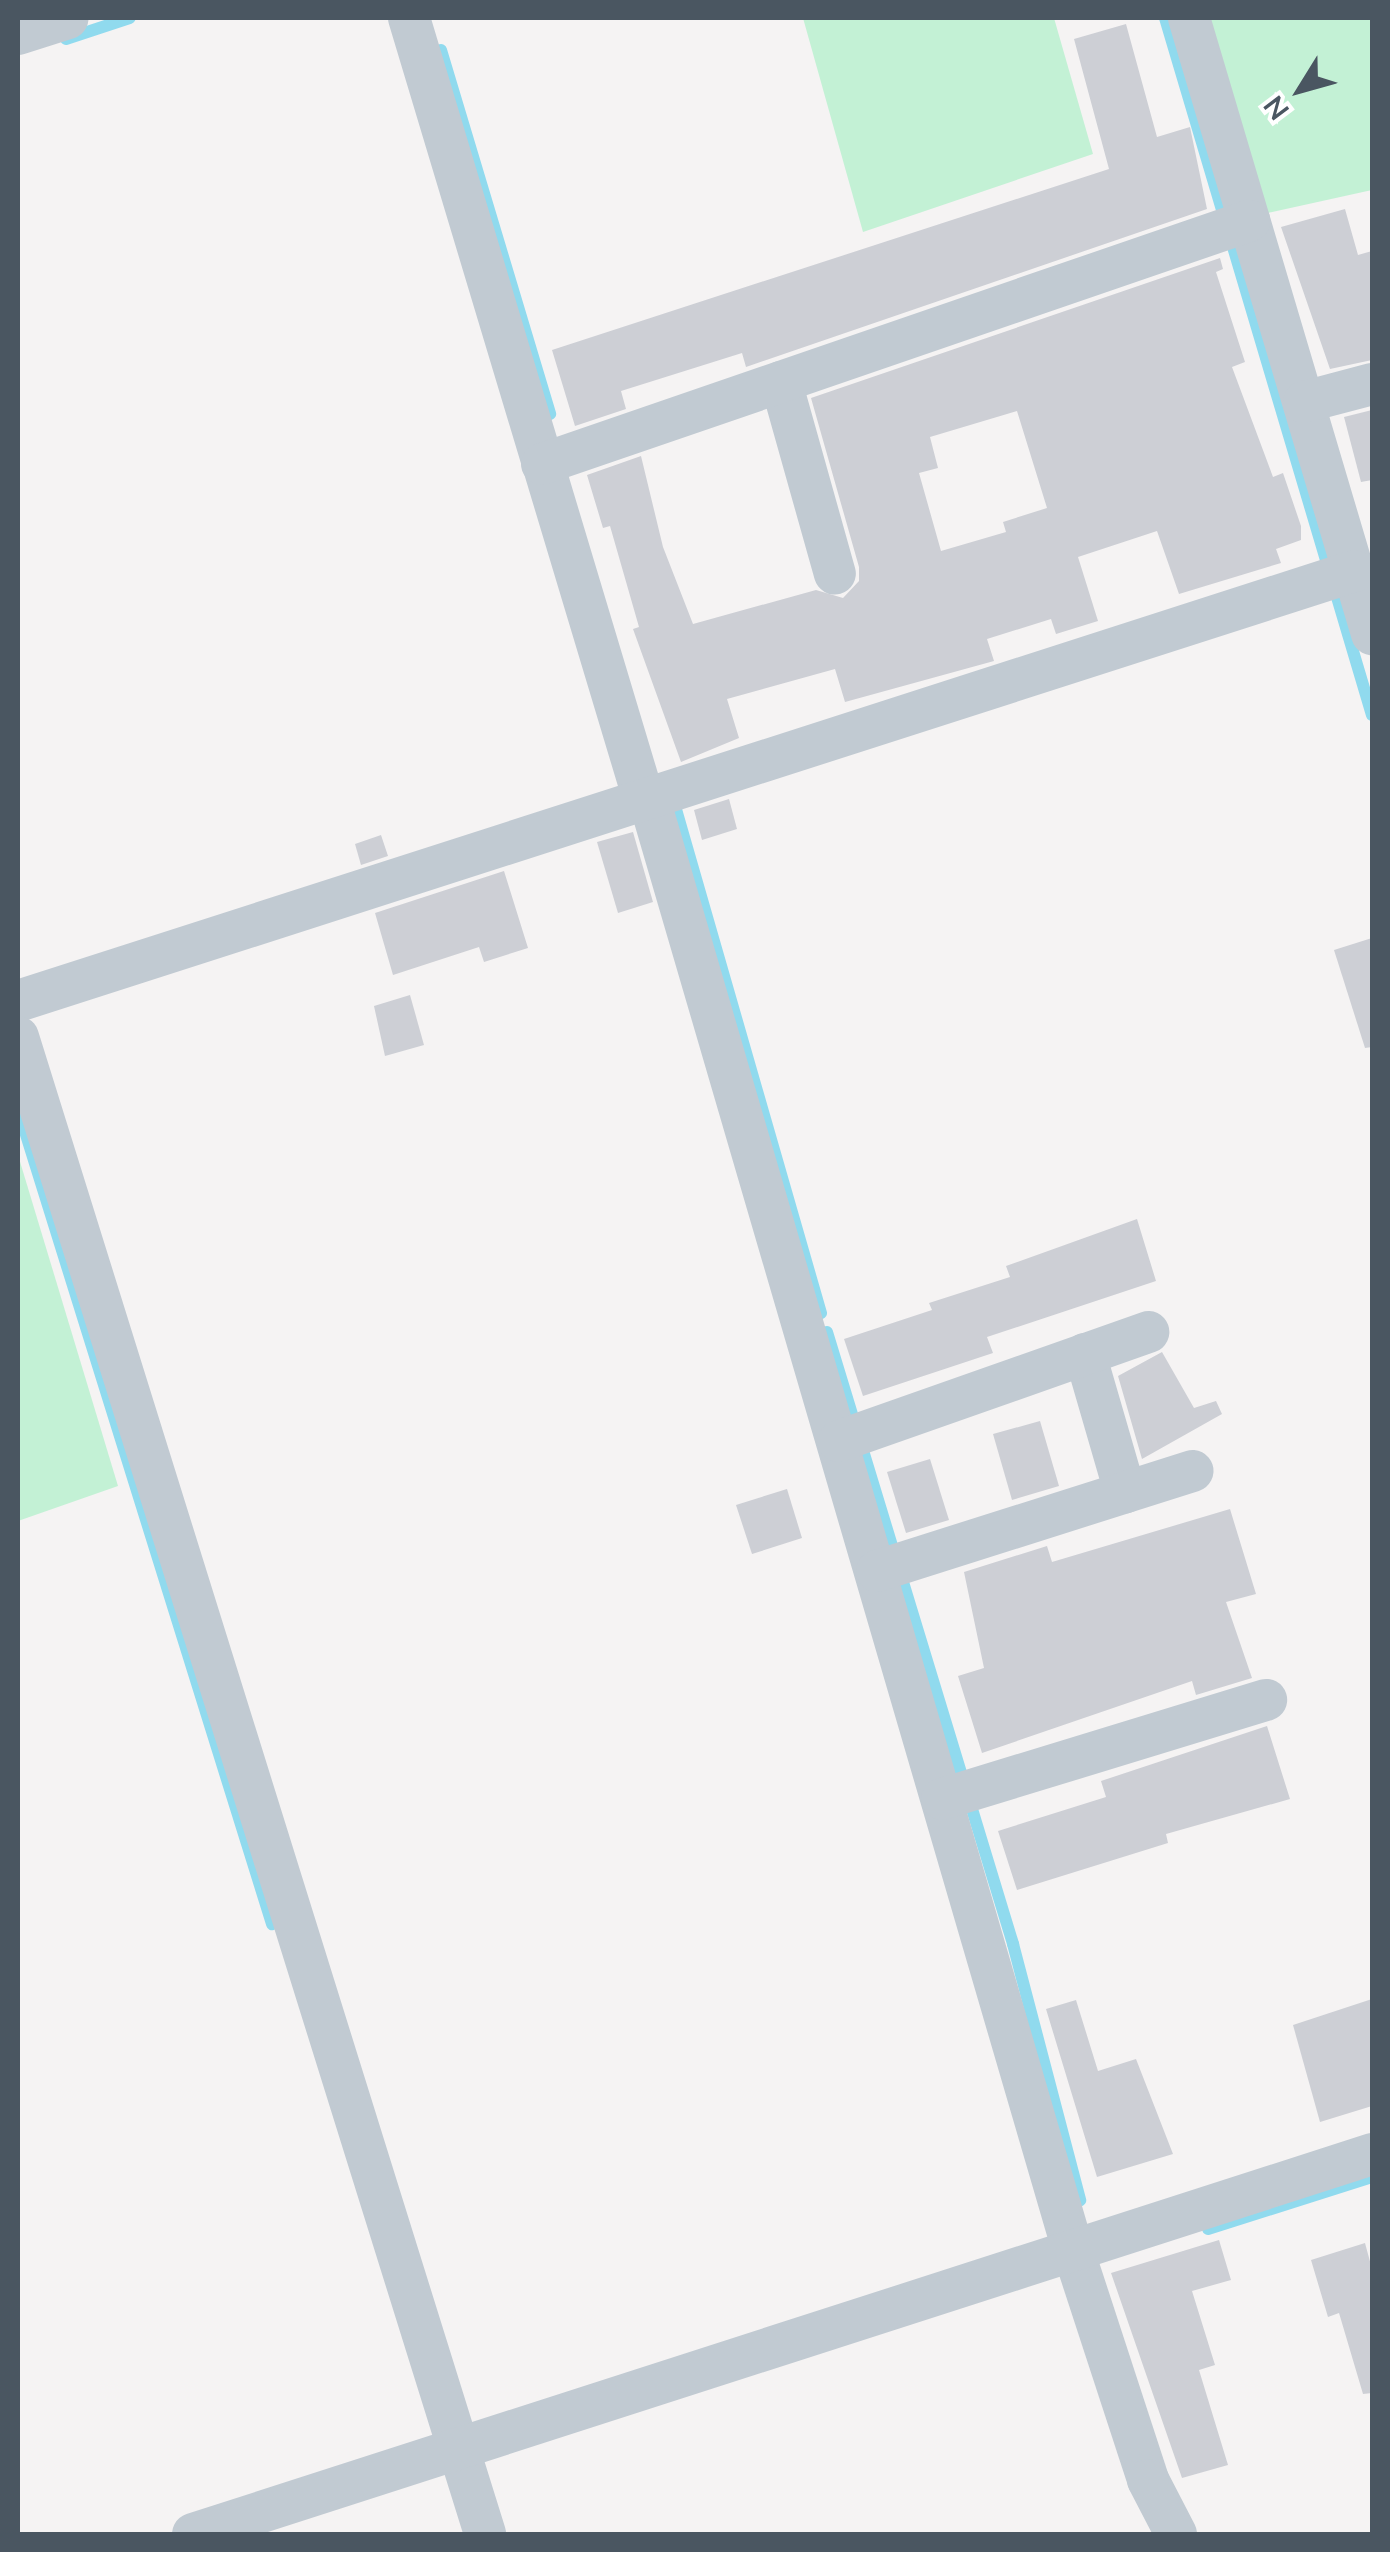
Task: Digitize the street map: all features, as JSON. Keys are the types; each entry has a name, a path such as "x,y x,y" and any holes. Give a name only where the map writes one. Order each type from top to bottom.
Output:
{"street":[{"path":"18,34 68,18"},
{"path":"409,18 556,459 652,790 960,1794 1082,2255 1148,2480 1176,2534"},
{"path":"1188,18 1236,225 1304,402 1338,577 1372,634"},
{"path":"556,459 1236,225"},
{"path":"781,382 834,574"},
{"path":"1304,402 1372,384"},
{"path":"18,1001 652,790 1338,577"},
{"path":"18,1037 485,2534"},
{"path":"852,1436 1148,1332"},
{"path":"1085,1354 1125,1492"},
{"path":"891,1567 1193,1471"},
{"path":"960,1794 1266,1700"},
{"path":"193,2534 1082,2255 1372,2154"}],"green space":[{"path":"803,18 1054,18 1093,154 863,232"},
{"path":"1206,18 1372,18 1372,190 1263,214"},
{"path":"18,1155 118,1486 18,1521"}],"building":[{"path":"1126,24 1157,137 1190,127 1207,209 746,367 742,353 621,391 626,409 575,426 552,350 1109,169 1074,39"},
{"path":"1345,209 1358,255 1372,251 1372,360 1330,369 1281,227"},
{"path":"1220,258 1223,269 1216,272 1245,362 1232,367 1273,477 1283,473 1301,526 1301,540 1276,549 1281,563 1179,594 1157,531 1078,557 1098,621 1056,634 1051,619 987,639 994,661 845,702 835,669 727,699 739,738 681,762 633,629 639,627 610,526 603,528 587,475 641,456 663,547 693,624 816,590 843,598 859,581 859,567 811,398","holes":["1017,411 1047,508 1003,522 1006,532 941,551 919,473 938,468 930,437"]},
{"path":"1372,410 1372,480 1361,482 1344,417"},
{"path":"729,799 737,829 702,840 694,810"},
{"path":"633,832 653,902 618,913 597,842"},
{"path":"381,835 388,856 361,865 355,844"},
{"path":"504,871 528,948 484,962 479,947 393,975 375,913"},
{"path":"1372,938 1372,1047 1365,1048 1334,950"},
{"path":"410,995 424,1045 385,1056 374,1006"},
{"path":"1137,1219 1156,1281 987,1337 993,1353 863,1396 844,1339 932,1310 929,1303 1010,1277 1006,1266"},
{"path":"1162,1352 1194,1408 1216,1401 1222,1414 1142,1459 1118,1376"},
{"path":"1040,1421 1059,1486 1012,1500 993,1434"},
{"path":"930,1459 949,1520 906,1533 887,1472"},
{"path":"787,1489 802,1538 752,1554 736,1505"},
{"path":"1230,1509 1256,1594 1226,1602 1252,1678 1196,1695 1192,1681 982,1753 958,1676 984,1668 964,1572 1047,1546 1052,1562"},
{"path":"1267,1726 1290,1799 1166,1834 1168,1843 1017,1890 998,1831 1106,1797 1101,1781"},
{"path":"1372,1999 1372,2106 1320,2122 1293,2025"},
{"path":"1076,2000 1098,2071 1136,2059 1173,2154 1097,2177 1046,2009"},
{"path":"1219,2240 1231,2280 1192,2291 1215,2365 1199,2370 1228,2465 1182,2478 1111,2273"},
{"path":"1365,2243 1372,2269 1372,2393 1363,2394 1339,2313 1328,2317 1311,2260"}],"waterway":[{"path":"66,39 130,18"},
{"path":"1165,18 1372,715"},
{"path":"441,50 550,414"},
{"path":"673,799 821,1313"},
{"path":"18,1109 272,1924"},
{"path":"827,1332 1013,1944 1080,2200"},
{"path":"1208,2229 1372,2177"}]}
